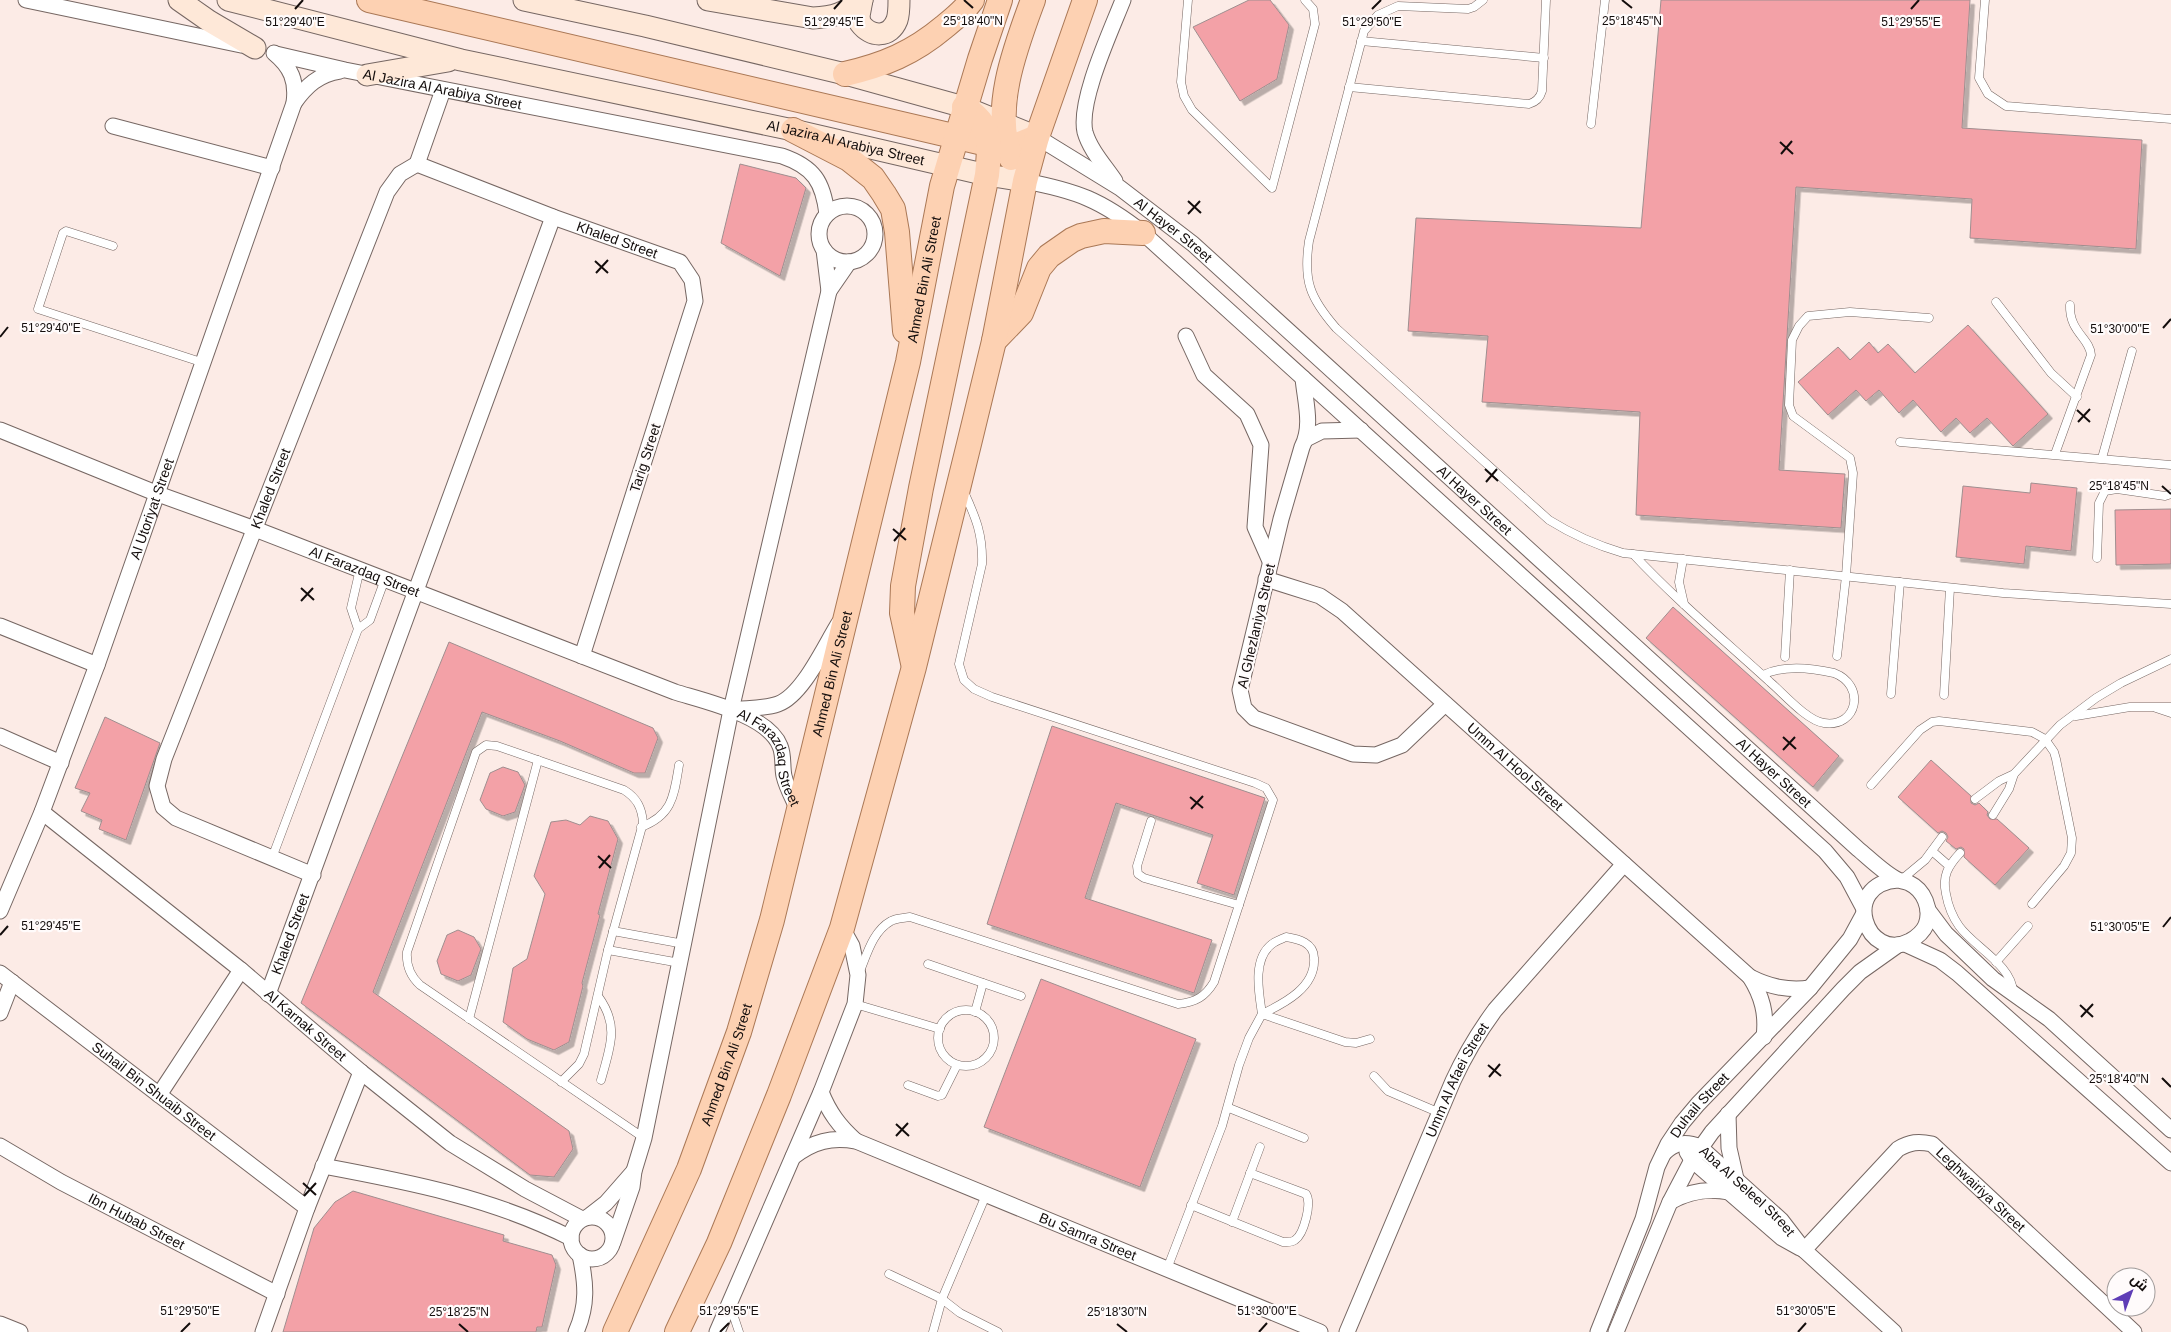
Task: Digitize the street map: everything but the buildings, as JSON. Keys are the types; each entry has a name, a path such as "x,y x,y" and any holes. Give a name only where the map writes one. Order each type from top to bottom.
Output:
{"main road":[{"path":"179,0 209,21 264,51"},
{"name":"Al Jazira Al Arabiya Street","path":"228,0 461,60 793,130 986,175 1025,181"},
{"path":"369,0 998,146 1017,145 1037,137"},
{"path":"524,0 645,26 845,74 964,107 1037,137"},
{"path":"600,0 645,26"},
{"path":"708,0 813,18 829,17 845,12 862,0"},
{"path":"862,0 860,23 870,32 881,34 890,31 897,21 899,0"},
{"path":"845,74 875,66 918,48 966,9 972,0"},
{"name":"Ahmed Bin Ali Street","path":"615,1332 689,1169 739,1032 772,920 908,362 942,186 964,107 1000,0"},
{"path":"914,667 902,613 903,586 921,488 986,175 998,146 1004,123 1010,62 1032,0"},
{"path":"677,1332 719,1243 779,1095 842,928 914,667 994,340 1025,181 1037,137 1087,5"},
{"path":"366,75 398,68 461,60"},
{"path":"964,107 973,112 985,127 989,136 1025,181"},
{"path":"793,130 849,159 873,178 893,209 897,232 908,362"},
{"path":"994,340 1021,313 1039,268 1049,256 1081,236 1104,232 1143,233"}],"street":[{"name":"Al Jazira Al Arabiya Street","path":"26,0 366,75 782,156 804,166 820,182 825,197 827,214"},
{"path":"1120,188 1096,155 1086,132 1084,118 1088,93 1123,0"},
{"name":"Al Utoriyat Street","path":"0,911 42,812 97,665 294,103 296,90 294,79 286,65 264,51"},
{"name":"Al Utoriyat Street","path":"294,103 311,82 321,76 345,70"},
{"path":"417,164 443,90"},
{"path":"113,126 272,168"},
{"name":"Al Hayer Street","path":"1037,137 1120,188 1171,226 1227,274 1858,849 1899,880"},
{"name":"Khaled Street","path":"313,875 176,818 163,806 157,786 164,759 387,192 400,174 417,164 553,217 680,262"},
{"name":"Al Hayer Street","path":"1025,181 1084,195 1123,217 1143,233 1825,851 1847,877 1863,911"},
{"path":"840,206 857,207 865,211 875,225 875,242 871,250 865,256 849,262 839,261 831,257 824,250 820,242 819,232 821,223 827,214 840,206"},
{"name":"Khaled Street","path":"268,994 553,217"},
{"path":"580,1255 593,1259 600,1258 606,1254 613,1242 632,1187 634,1171 644,1138 731,710 829,291 824,250"},
{"name":"Tarig Street","path":"582,656 695,301 692,280 680,262"},
{"path":"829,291 849,262"},
{"path":"1186,336 1204,375 1247,414 1261,445 1255,527 1270,562"},
{"name":"Al Ghezlaniya Street","path":"1303,378 1308,423 1306,439 1281,519 1240,690 1244,708 1254,718 1353,754 1376,755 1402,745 1445,704"},
{"name":"Al Farazdaq Street","path":"0,430 158,494 360,569 675,692 731,710 766,729 778,742 781,748 785,778 799,812"},
{"path":"1306,439 1322,431 1361,430"},
{"name":"Umm Al Hool Street","path":"1266,580 1307,591 1331,603 1750,977 1757,988 1763,1006 1764,1037"},
{"name":"Al Farazdaq Street","path":"731,710 772,706 787,699 802,683 846,611"},
{"path":"0,626 97,665"},
{"path":"0,736 61,763"},
{"name":"Al Karnak Street","path":"42,812 241,970 361,1072 450,1143 504,1177 585,1218"},
{"name":"Umm Al Afaei Street","path":"1347,1332 1464,1056 1494,1010 1624,864"},
{"path":"1902,944 1916,938 1926,926 1928,910 1926,902 1917,888 1899,880 1879,884 1866,898 1863,911 1866,925 1871,934 1888,944 1902,944 1940,960 2171,1163"},
{"path":"1928,910 1946,934 1993,979 2049,1019 2171,1130"},
{"name":"Duhail Street","path":"1598,1332 1643,1219 1657,1167 1682,1123 1810,988 1850,939 1863,911"},
{"path":"717,1332 821,1092 855,1004 858,975 852,946 842,928"},
{"name":"Duhail Street","path":"1616,1332 1670,1202 1696,1153 1728,1114 1860,972 1902,944"},
{"path":"159,1095 241,970"},
{"name":"Umm Al Hool Street","path":"1750,977 1773,987 1785,989 1810,988"},
{"path":"0,1014 6,978"},
{"name":"Suhail Bin Shuaib Street","path":"6,978 307,1208"},
{"path":"264,1332 307,1208 361,1072"},
{"name":"Bu Samra Street","path":"821,1092 829,1111 840,1128 856,1141"},
{"path":"1670,1202 1692,1192 1733,1186 1728,1114"},
{"name":"Aba Al Seleel Street","path":"1682,1123 1683,1143 1733,1186 1781,1220 1804,1250 1894,1332"},
{"name":"Bu Samra Street","path":"793,1157 807,1147 822,1140 856,1141 1320,1332"},
{"name":"Leghwairiya Street","path":"1804,1250 1898,1149 1914,1142 1932,1144 2134,1332"},
{"name":"Aba Al Seleel Street","path":"1664,1154 1670,1148 1683,1143"},
{"name":"Ibn Hubab Street","path":"0,1146 61,1182 277,1294"},
{"path":"323,1166 413,1183 467,1197 538,1221 571,1238"},
{"path":"576,1332 584,1311 586,1282 580,1255 574,1247 571,1238 574,1227 606,1203 634,1171"},
{"path":"585,1218 600,1218 605,1221 612,1230 613,1242"},
{"path":"0,1324 20,1332"}],"lane":[{"path":"1188,0 1181,82 1184,96 1192,110 1272,188 1314,24 1313,9 1305,0"},
{"path":"1483,0 1468,9 1409,6 1387,9 1370,22 1361,42 1349,87 1308,248 1306,263 1309,286 1319,309 1336,328 1549,520 1574,535 1598,546 1633,554 1950,588 2171,604"},
{"path":"1349,87 1529,104 1540,96 1544,58 1546,0"},
{"path":"1592,124 1605,0"},
{"path":"1985,0 1979,78 1988,94 2006,106 2171,119"},
{"path":"1361,42 1544,58"},
{"path":"113,246 66,231 63,233 38,309 204,363"},
{"path":"1996,302 2051,373 2077,397"},
{"path":"2055,454 2077,397 2091,351 2072,321 2070,305"},
{"path":"1836,656 1846,576 1853,473 1850,458 1793,416 1790,405 1792,340 1799,326 1808,316 1850,312 1930,318"},
{"path":"2102,458 2132,351"},
{"path":"1900,442 2171,465"},
{"path":"858,975 871,944 881,929 892,920 910,917 1178,1004 1194,1002 1207,993 1214,982 1273,800 1266,788 1255,783 992,696 974,689 964,680 959,664 982,564 982,549 979,526 959,482"},
{"path":"2097,558 2099,503 2104,492 2117,489 2164,496 2171,494"},
{"path":"1633,554 1685,605 1763,675 1811,717 1819,722 1838,722 1850,714 1853,708 1855,694 1852,687 1841,676 1834,673 1786,669 1763,675"},
{"path":"1683,559 1678,582 1685,605"},
{"path":"358,629 351,608 360,569"},
{"path":"1785,657 1790,570"},
{"path":"272,858 358,629 370,620 385,579"},
{"path":"1891,694 1900,582"},
{"path":"1944,695 1950,588"},
{"path":"1975,799 1999,781 2014,774 2060,725 2121,683 2171,659"},
{"path":"2074,716 2104,710 2150,706 2171,707"},
{"path":"2150,706 2171,714"},
{"path":"1871,785 1920,730 1932,722 1946,721 2032,732 2045,740 2050,745 2056,759 2072,845 2064,866 2032,904"},
{"path":"561,1082 579,1064 584,1054 612,932 642,827 642,814 639,805 631,794 491,744 486,745 476,752 407,952 408,967 414,980 469,1019 561,1082 644,1138"},
{"path":"469,1019 538,760"},
{"path":"642,827 651,824 666,811 674,793 679,765"},
{"path":"1993,816 2009,789 2014,774"},
{"path":"1151,821 1137,866 1138,874 1144,878 1239,905"},
{"path":"1899,880 1915,870 1942,837"},
{"path":"1932,851 1948,865"},
{"path":"1960,853 1948,865 1945,874 1944,888 1952,915 1960,927 2008,975 2013,994"},
{"path":"1996,962 2028,926"},
{"path":"612,932 684,944"},
{"path":"1167,1269 1229,1108 1239,1065 1249,1038 1262,1014 1282,1004 1301,990 1315,968 1314,954 1303,940 1286,937 1271,945 1264,955 1258,989 1262,1014"},
{"path":"608,950 680,963"},
{"path":"928,964 1021,996"},
{"path":"975,1012 983,983"},
{"path":"598,996 605,1006 612,1029 611,1042 601,1080"},
{"path":"855,1004 940,1029"},
{"path":"964,1010 975,1012 991,1026 994,1037 992,1048 987,1057 978,1064 968,1066 957,1065 948,1059 941,1050 938,1040 940,1029 945,1020 954,1013 964,1010"},
{"path":"1262,1014 1345,1042 1356,1043 1370,1039"},
{"path":"908,1085 938,1096 942,1095 957,1065"},
{"path":"1374,1076 1388,1091 1440,1113"},
{"path":"1229,1108 1304,1138"},
{"path":"1232,1222 1260,1147"},
{"path":"1191,1205 1283,1242 1290,1242 1296,1239 1300,1234 1310,1204 1306,1194 1250,1173"},
{"path":"934,1332 942,1299 986,1195"},
{"path":"889,1274 942,1299 960,1313 998,1332"},
{"path":"730,1304 739,1332"}]}
